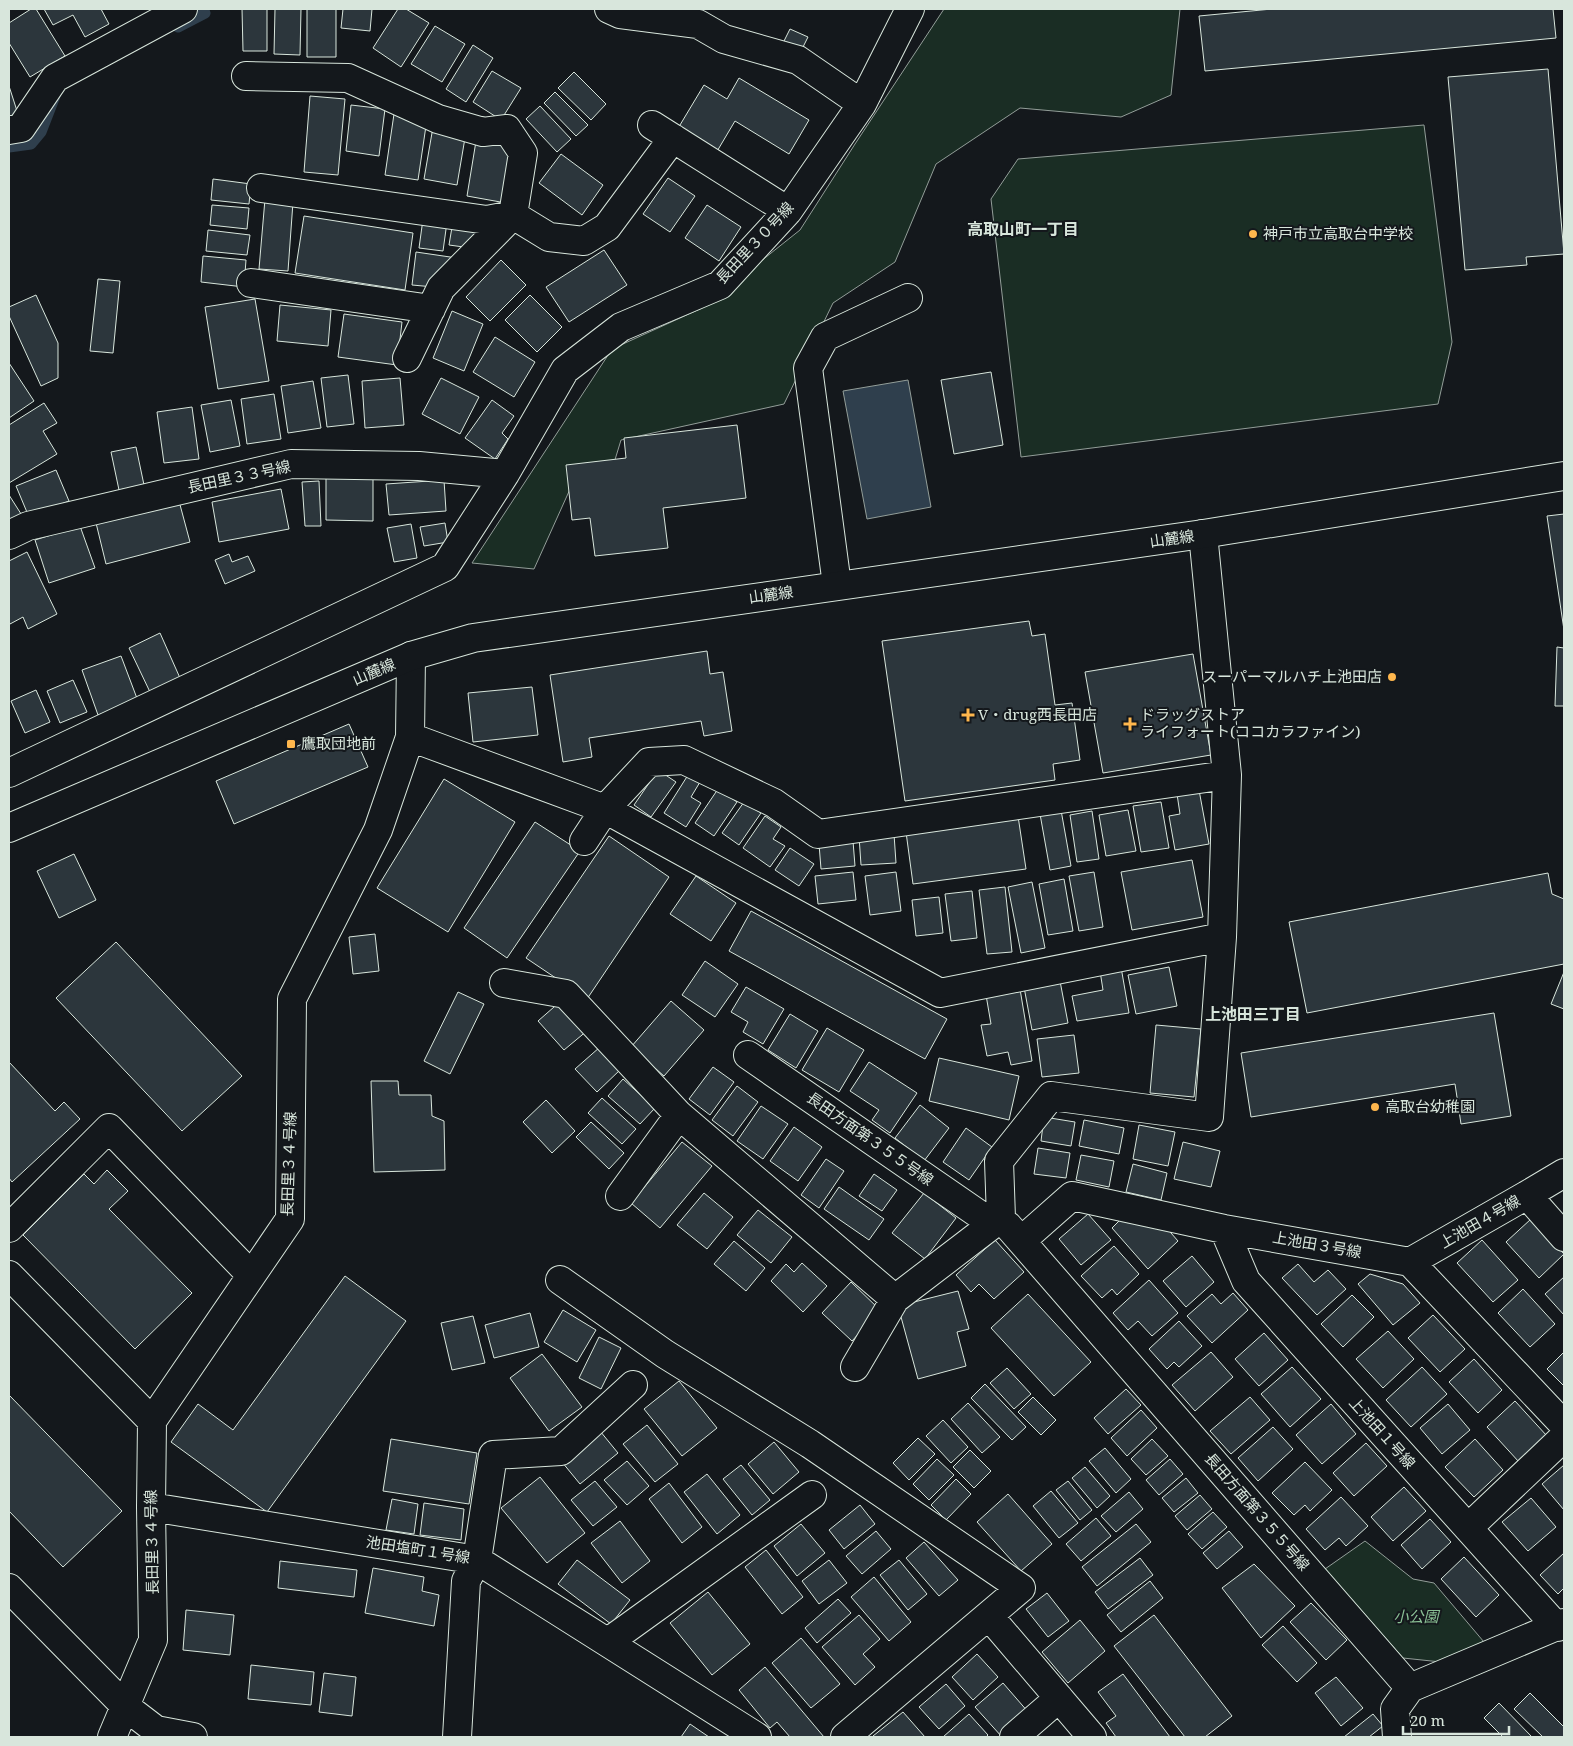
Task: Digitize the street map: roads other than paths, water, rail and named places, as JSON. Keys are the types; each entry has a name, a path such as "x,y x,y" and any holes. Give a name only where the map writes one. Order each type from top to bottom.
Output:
{"street":[{"path":"9,130 21,128 55,78 183,9"},
{"path":"609,9 620,14 698,24 724,39 798,60 862,104"},
{"name":"長田里３０号線","path":"9,773 445,567 504,474 565,370 621,327 720,285 788,211 862,104 910,9"},
{"path":"246,76 348,78 438,119 482,132 507,130 523,153 513,215 441,288 407,358"},
{"path":"261,188 487,220 513,215 549,237 584,241 607,227 662,132 788,211"},
{"path":"251,282 431,309"},
{"path":"837,585 808,368 825,337 908,298"},
{"name":"長田里３３号線","path":"9,535 28,526 291,464 419,466 504,474"},
{"name":"山麓線","path":"9,828 411,656 473,638 1203,534 1564,476"},
{"path":"855,1368 895,1299 997,1221 999,1161 1051,1096 1209,1117 1222,937 1227,775 1203,534"},
{"name":"長田里３４号線","path":"112,1737 153,1640 152,1421 290,1219 292,999 378,830 410,737 411,656"},
{"path":"410,737 605,809 940,993 1222,937"},
{"path":"584,841 605,809 649,762 684,760 774,803 818,834 1227,775"},
{"path":"504,984 566,994 679,1115 895,1299"},
{"name":"長田方面第３５５号線","path":"748,1055 997,1221 1021,1241 1410,1688"},
{"path":"620,1196 679,1115"},
{"path":"9,1228 109,1128 251,1275"},
{"path":"1527,1195 1564,1172"},
{"name":"上池田４号線","path":"1410,1262 1527,1195 1564,1237"},
{"name":"上池田３号線","path":"1021,1241 1072,1196 1224,1228 1410,1262"},
{"name":"上池田１号線","path":"1224,1228 1246,1281 1468,1528 1561,1625"},
{"path":"1410,1262 1564,1425"},
{"path":"9,1275 152,1421"},
{"path":"560,1280 665,1354 810,1444 1022,1588 845,1737"},
{"path":"457,1737 466,1581 477,1560 493,1455 561,1451 633,1385"},
{"path":"1468,1528 1564,1437"},
{"path":"608,1642 812,1495"},
{"name":"池田塩町１号線","path":"151,1507 477,1560 753,1736"},
{"path":"9,1588 126,1707 156,1730 193,1737"},
{"path":"989,1616 1092,1737"},
{"path":"1397,1737 1395,1709 1410,1688 1561,1625"},
{"path":"1014,1737 1059,1698"}],"water":[{"path":"908,380 931,507 867,519 843,391"}],"waterway":[{"path":"178,27 205,13"},
{"path":"9,147 31,144 41,132 55,96"}],"place":[{"name":"神戸市立高取台中学校","path":"1253,234"},
{"name":"スーパーマルハチ上池田店","path":"1392,677"},
{"name":"V・drug西長田店","path":"968,715"},
{"name":"ドラッグストア ライフォート(ココカラファイン)","path":"1130,724"},
{"name":"鷹取団地前","path":"291,744"},
{"name":"高取台幼稚園","path":"1375,1107"}],"district":[{"name":"高取山町一丁目","path":"1023,229"},
{"name":"上池田三丁目","path":"1253,1014"}],"park label":[{"name":"小公園","path":"1416,1617"}]}
